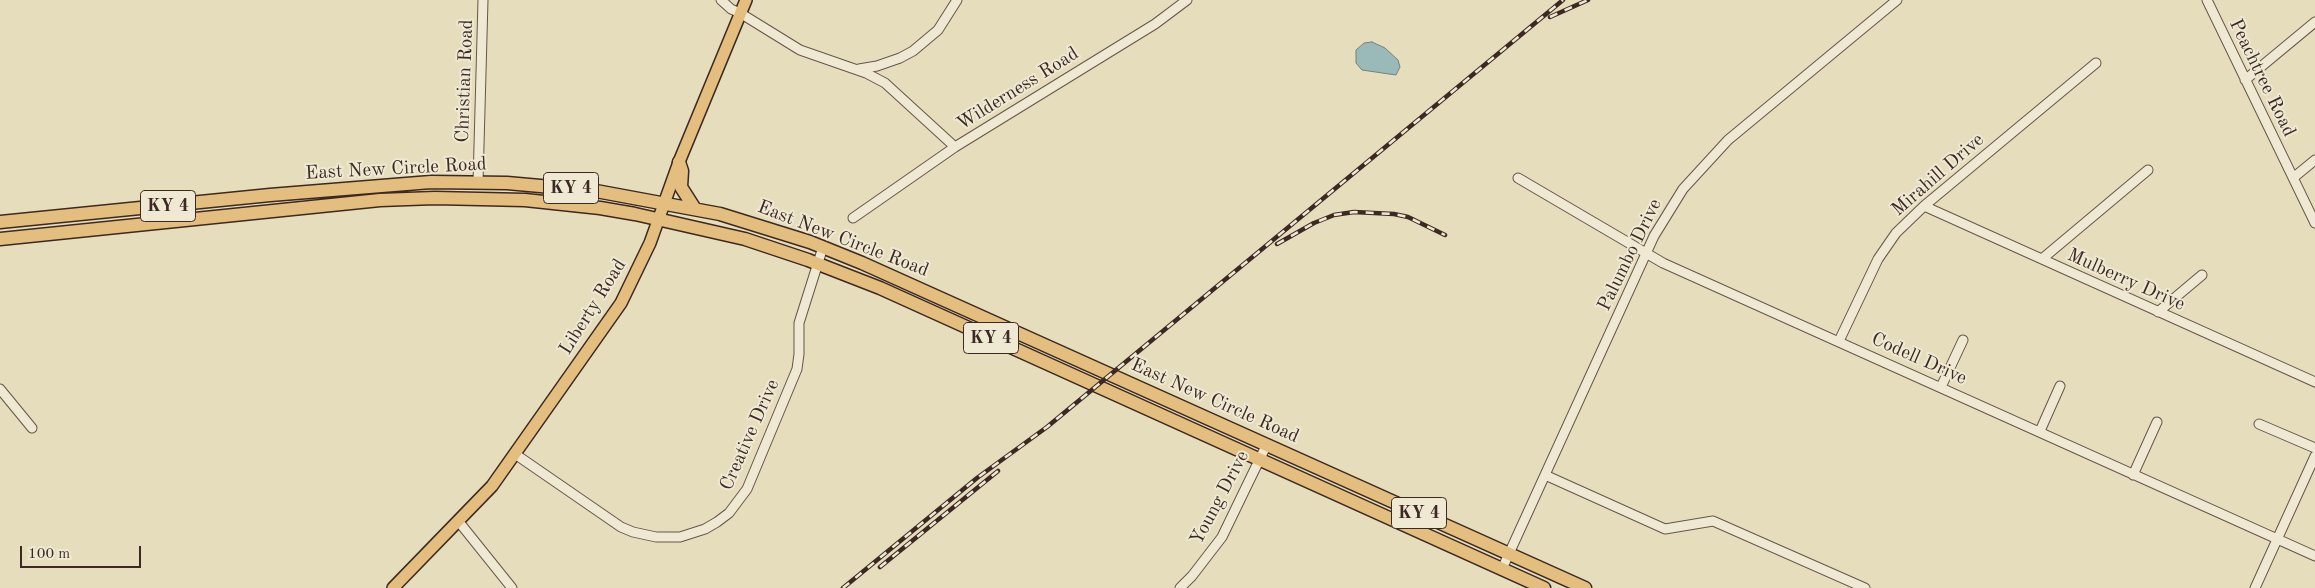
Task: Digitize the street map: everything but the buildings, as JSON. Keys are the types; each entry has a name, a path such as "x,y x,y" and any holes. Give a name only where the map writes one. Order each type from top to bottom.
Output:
{"highway":[{"path":"679,162 682,171 681,187 695,209"},
{"path":"478,182 478,198"},
{"name":"East New Circle Road","path":"0,222 407,183 478,182 537,185 596,191 695,209 755,224 823,248 958,306 1585,588"},
{"path":"290,209 290,206 298,199 301,192"},
{"path":"222,216 245,205 246,200 241,198"},
{"name":"East New Circle Road","path":"0,238 380,200 478,198 600,208 659,219 745,239 880,288 1544,588"}],"main road":[{"name":"Liberty Road","path":"394,588 492,486 621,302 643,259 679,162 746,0"}],"street":[{"name":"Christian Road","path":"478,182 483,0"},
{"path":"721,0 727,7 740,13"},
{"path":"856,69 877,66 913,51 944,23 957,0"},
{"name":"Wilderness Road","path":"740,13 800,50 856,69 885,83 955,147 1155,24 1187,0"},
{"name":"Palumbo Drive","path":"1502,569 1646,253 1678,196 1716,150 1896,0"},
{"name":"Peachtree Road","path":"2207,0 2210,11 2315,223"},
{"path":"2245,80 2315,22"},
{"name":"Mirahill Drive","path":"1839,341 1886,246 1907,221 2096,63"},
{"path":"853,218 955,147"},
{"path":"2293,178 2315,160"},
{"name":"Christian Road","path":"465,182 479,163"},
{"path":"2042,259 2148,170"},
{"name":"Codell Drive","path":"1518,178 1646,253 2315,556"},
{"name":"Mulberry Drive","path":"1924,206 2315,382"},
{"name":"Creative Drive","path":"515,454 621,527 633,532 656,538 680,537 705,530 717,522 739,501 747,489 797,369 799,323 823,248"},
{"path":"2158,312 2202,274"},
{"path":"1941,387 1963,340"},
{"path":"2040,431 2060,386"},
{"path":"0,389 32,428"},
{"path":"2133,475 2158,422"},
{"path":"2259,424 2315,448"},
{"name":"Young Drive","path":"1180,588 1222,538 1267,444"},
{"path":"2255,588 2315,456"},
{"path":"1545,476 1665,529 1714,521 1865,588"},
{"path":"459,522 512,588"}],"water":[{"path":"1372,42 1385,48 1398,60 1400,67 1396,75 1362,70 1356,63 1356,50 1364,43"}],"railway":[{"path":"843,588 977,478 1047,427 1563,0"},
{"path":"1550,17 1588,0"},
{"path":"1277,244 1314,223 1334,215 1354,212 1394,214 1408,217 1445,235"},
{"path":"880,567 998,471"}]}
